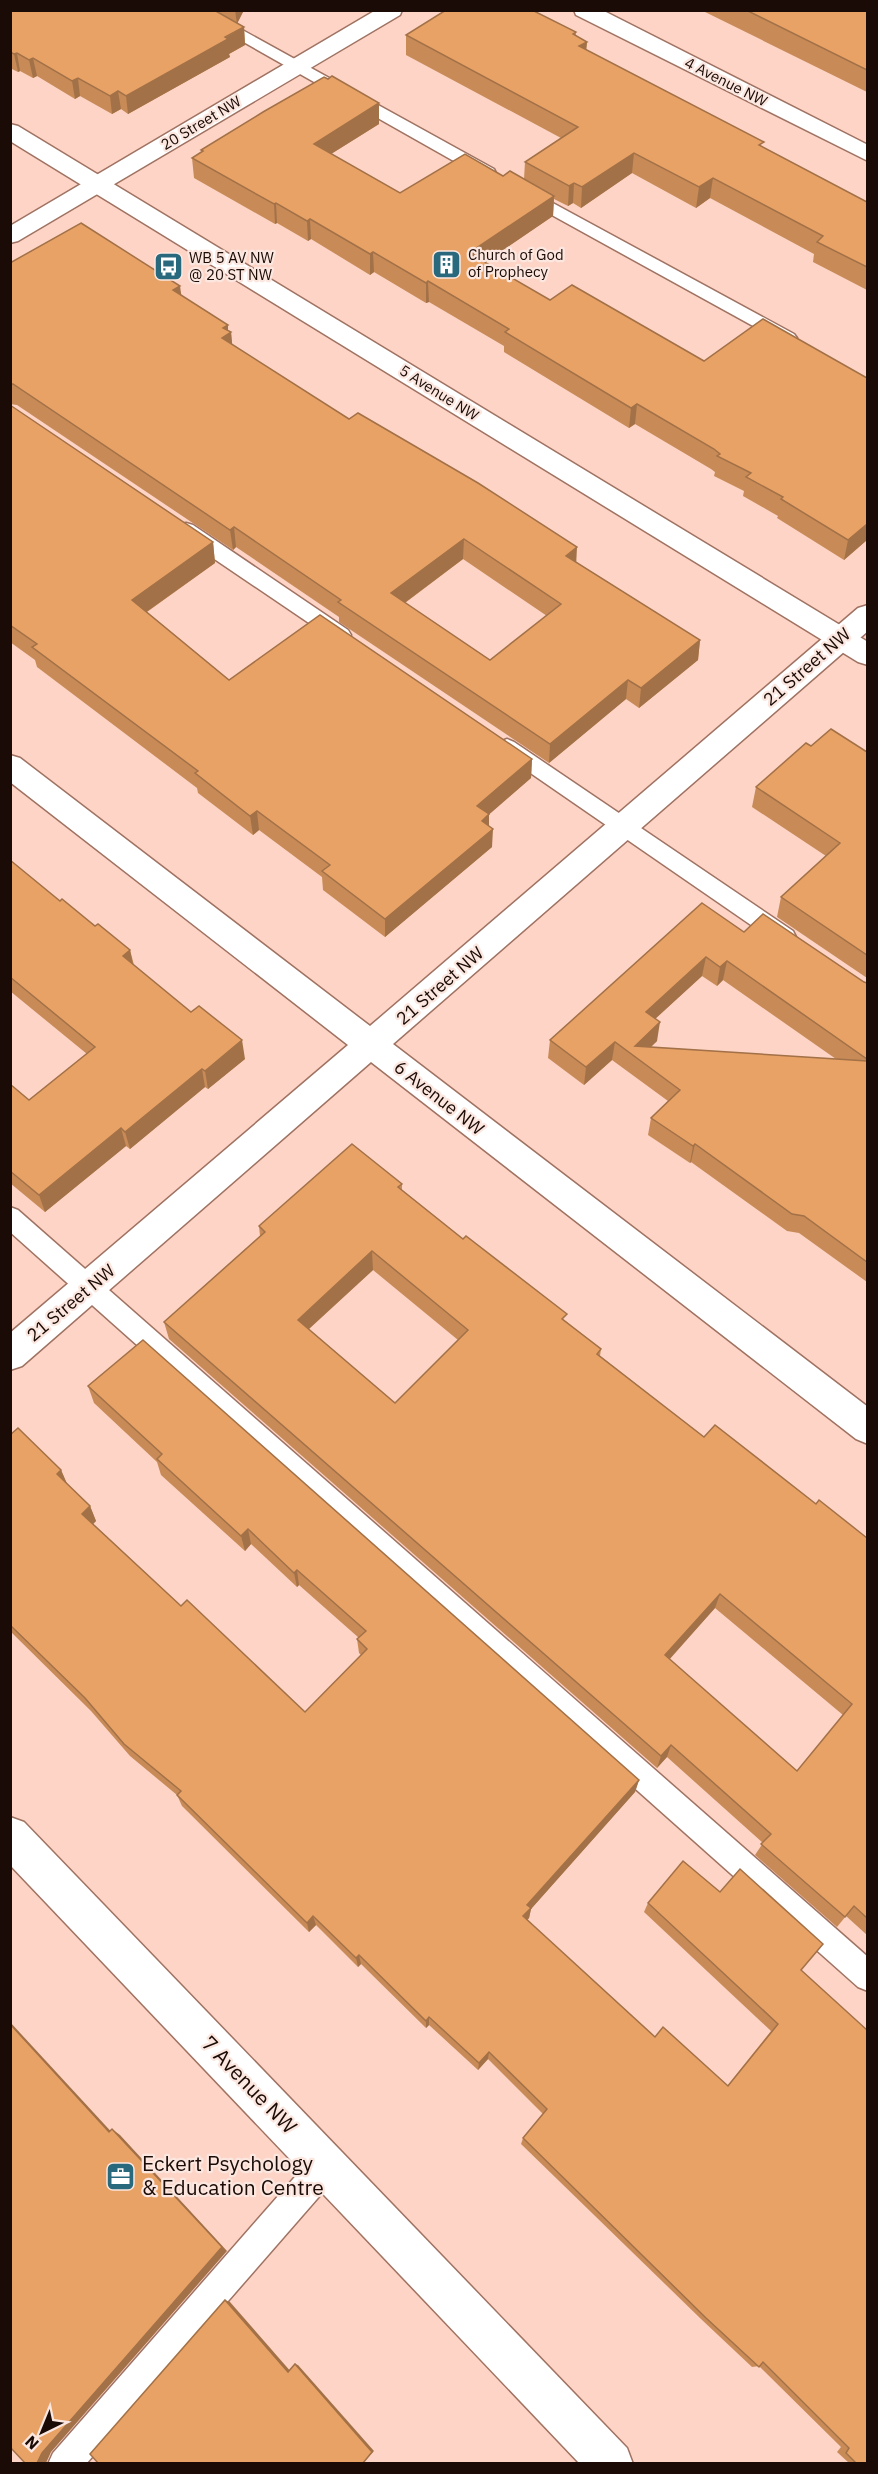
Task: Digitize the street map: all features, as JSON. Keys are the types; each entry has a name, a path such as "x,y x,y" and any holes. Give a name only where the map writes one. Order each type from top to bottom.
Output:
{"street":[{"name":"20 Street NW","path":"10,236 392,10"},
{"name":"4 Avenue NW","path":"584,10 867,154"},
{"name":"5 Avenue NW","path":"10,131 867,655"},
{"name":"21 Street NW","path":"10,1355 371,1046 621,825 867,615"},
{"name":"6 Avenue NW","path":"10,766 867,1428"},
{"name":"7 Avenue NW","path":"10,1836 611,2463"}],"lane":[{"path":"194,10 805,347"},
{"path":"169,518 358,646"},
{"path":"487,734 799,947"},
{"path":"10,1217 867,1977"},
{"path":"64,2463 326,2166"}],"building":[{"path":"10,10 214,10 244,27 225,37 228,39 126,96 118,91 110,96 78,78 72,81 33,58 29,60 10,52"},
{"path":"446,10 534,11 576,32 573,34 587,42 579,46 764,142 759,145 867,202 867,267 817,242 823,236 713,178 699,187 634,153 582,187 574,183 569,186 525,162 578,127 406,35"},
{"path":"746,10 867,10 867,70"},
{"path":"332,76 379,103 314,144 400,193 465,154 503,176 510,171 554,196 469,253 550,300 572,285 704,361 763,319 867,378 867,524 848,540 781,499 783,497 746,477 751,473 717,456 720,454 714,449 637,404 631,408 505,332 509,329 428,281 426,283 373,252 370,254 310,219 307,221 276,203 274,204 192,158 203,151 201,150 263,112 324,77 328,79"},
{"path":"81,223 180,286 173,290 228,325 223,328 231,332 222,338 349,419 358,413 478,483 577,547 566,556 700,640 641,688 628,680 550,744 338,602 341,600 234,527 230,530 10,384 10,263","holes":["464,539 561,604 490,660 391,593"]},
{"path":"10,405 213,542 132,600 229,680 320,615 532,759 477,806 489,814 482,821 493,829 385,919 322,871 330,865 257,811 250,816 195,773 198,771 32,647 37,644 10,625"},
{"path":"831,729 867,752 867,955 781,897 840,843 756,787 806,743 811,746"},
{"path":"10,860 60,901 62,899 95,926 98,924 130,950 123,956 191,1012 199,1006 242,1040 205,1071 202,1069 125,1132 121,1128 39,1195 10,1171 10,1084 29,1100 95,1047 10,977"},
{"path":"702,903 744,932 763,914 867,983 867,1059 727,961 720,967 706,957 646,1012 660,1022 635,1046 867,1061 867,1262 804,1216 792,1214 695,1144 693,1146 651,1118 680,1090 615,1042 586,1067 550,1040"},
{"path":"352,1144 402,1184 398,1187 463,1239 466,1236 567,1314 562,1319 601,1349 597,1354 704,1437 715,1425 816,1504 819,1500 867,1538 867,1918 854,1906 845,1917 761,1844 771,1834 671,1745 661,1756 164,1322 265,1232 259,1226","holes":["372,1251 468,1330 395,1403 298,1320","720,1594 852,1704 797,1771 665,1655"]},
{"path":"143,1340 639,1780 527,1905 531,1908 523,1916 655,2037 663,2027 728,2086 778,2024 648,1903 683,1861 720,1892 740,1869 823,1944 801,1970 867,2030 867,2463 856,2463 846,2453 849,2448 763,2362 759,2367 706,2318 523,2138 547,2109 489,2052 479,2063 429,2017 426,2021 359,1955 356,1958 313,1916 307,1923 177,1795 181,1791 124,1744 85,1698 10,1625 10,1435 18,1428 61,1470 57,1474 90,1506 82,1514 181,1606 187,1600 305,1712 367,1649 357,1639 366,1631 297,1570 294,1573 248,1529 241,1536 157,1459 162,1454 88,1386"},
{"path":"10,2024 109,2132 112,2129 222,2247 42,2453 37,2463 25,2463 10,2447"},
{"path":"225,2300 288,2372 295,2364 372,2452 363,2463 98,2463 90,2454"}],"place":[{"name":"Church of God of Prophecy","path":"447,264"},
{"name":"WB 5 AV NW @ 20 ST NW","path":"168,267"},
{"name":"Eckert Psychology & Education Centre","path":"121,2176"}]}
